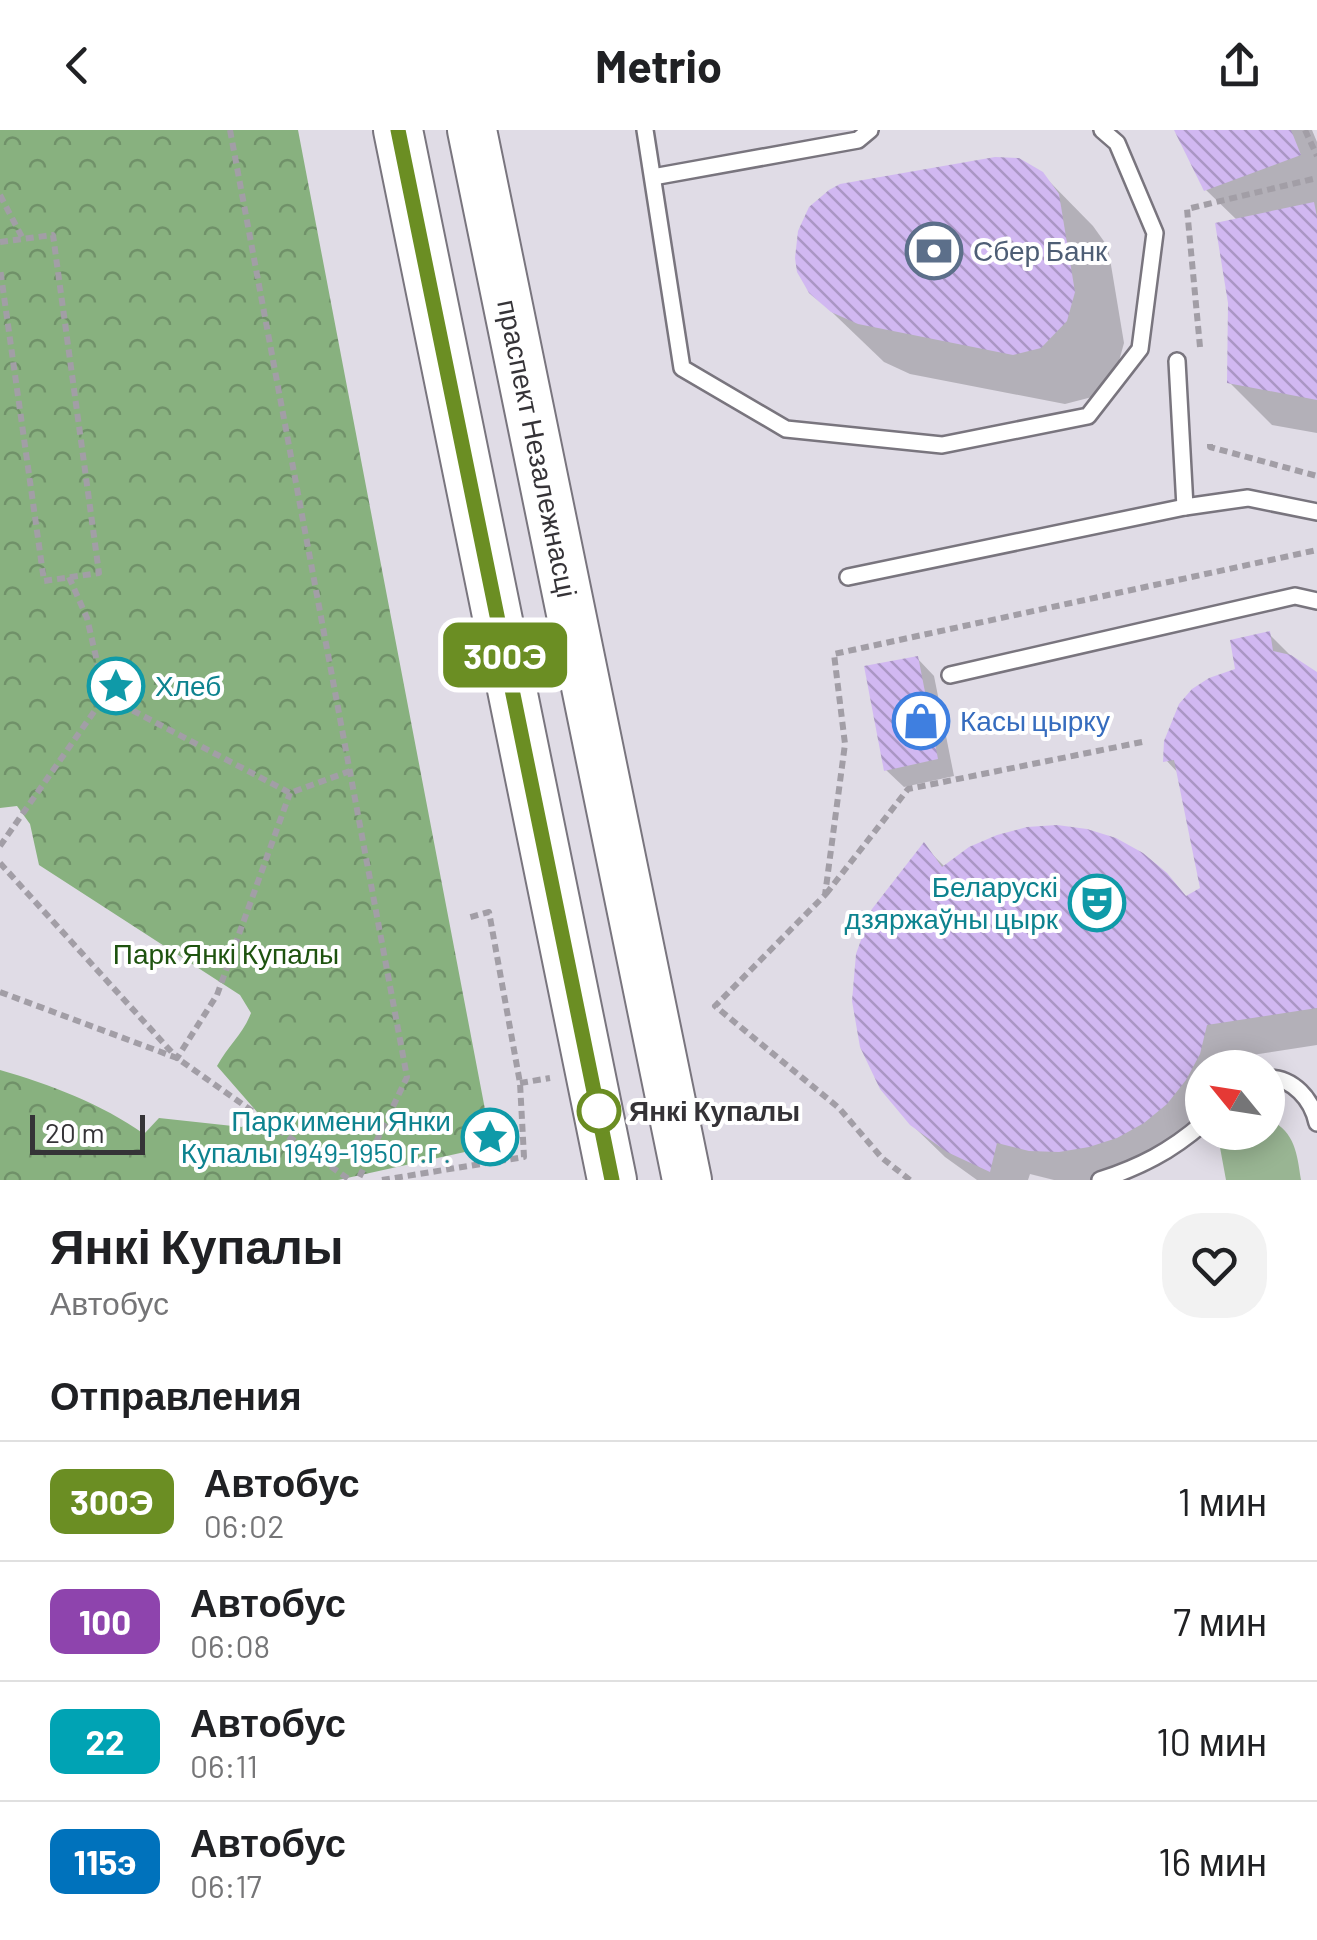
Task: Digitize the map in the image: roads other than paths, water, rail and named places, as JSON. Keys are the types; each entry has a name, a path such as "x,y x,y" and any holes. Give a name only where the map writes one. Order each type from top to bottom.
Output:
{"main road":[{"path":"398,130 612,1180"},
{"name":"праспект Незалежнасці","path":"472,130 686,1180"}],"lane":[{"path":"645,130 682,368 786,429 942,445 1088,416 1140,349 1155,234 1116,143 1102,130"},
{"path":"653,177 864,135"},
{"path":"1177,361 1185,508"},
{"path":"848,577 1248,498 1317,512"},
{"path":"950,675 1294,596 1317,600"},
{"path":"1285,1082 1295,1086 1314,1108 1317,1123"},
{"path":"1100,1180 1131,1170 1185,1139"}],"place":[{"name":"Сбер Банк","path":"934,251"},
{"name":"Хлеб","path":"116,686"},
{"name":"Касы цырку","path":"921,721"},
{"name":"Беларускі дзяржаўны цырк","path":"1097,903"},
{"name":"Янкі Купалы","path":"599,1111"},
{"name":"Парк имени Янки Купалы 1949-1950 г.г .","path":"490,1137"}],"park label":[{"name":"Парк Янкі Купалы","path":"226,954"}]}
